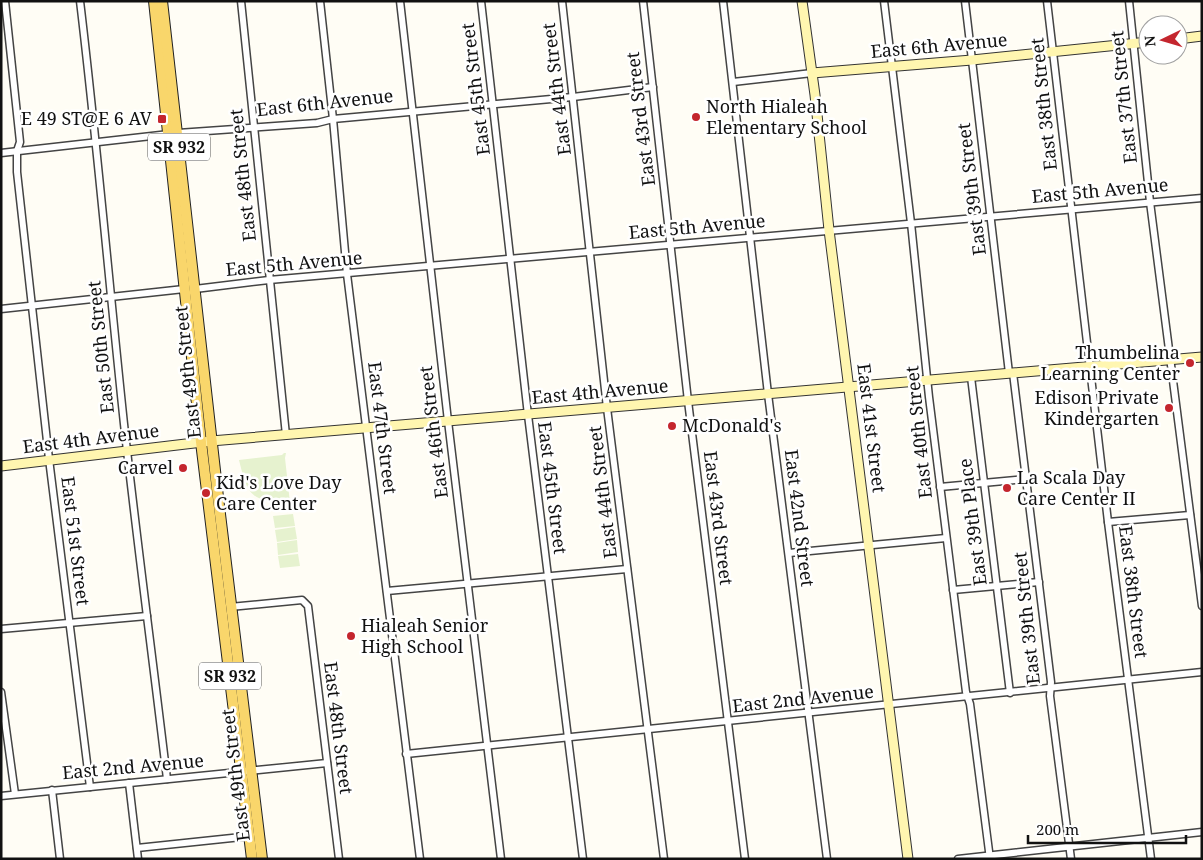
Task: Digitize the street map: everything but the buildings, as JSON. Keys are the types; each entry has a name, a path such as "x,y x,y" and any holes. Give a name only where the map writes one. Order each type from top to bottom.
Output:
{"main road":[{"name":"East 49th Street","path":"154,1 173,134 206,442 226,607 255,836 262,859"},
{"name":"East 49th Street","path":"162,1 173,134 179,240 190,289 194,321 200,331 206,442"},
{"name":"East 49th Street","path":"252,859 255,836"}],"street":[{"name":"East 51st Street","path":"5,1 20,142 17,151 17,172 49,459 90,787"},
{"name":"East 50th Street","path":"80,1 97,143 110,297 127,451 167,779"},
{"name":"East 48th Street","path":"241,1 286,435"},
{"name":"East 47th Street","path":"320,1 347,274 420,859"},
{"name":"East 46th Street","path":"400,1 467,584 501,859"},
{"name":"East 45th Street","path":"481,1 528,414 583,859"},
{"name":"East 44th Street","path":"562,1 607,408 664,859"},
{"name":"East 43rd Street","path":"643,1 688,401 745,859"},
{"name":"East 42nd Street","path":"723,1 768,394 827,859"},
{"name":"East 41st Street","path":"802,1 908,859"},
{"name":"East 40th Street","path":"884,1 946,538 990,857"},
{"name":"East 39th Street","path":"965,1 1011,373 1018,409 1071,859"},
{"name":"East 38th Street","path":"1047,1 1108,522 1151,859"},
{"name":"East 37th Street","path":"1129,1 1150,202 1202,606"},
{"path":"1188,38 1202,36"},
{"name":"East 6th Avenue","path":"733,82 1138,43"},
{"name":"East 6th Avenue","path":"1,153 173,134 317,123 333,119 573,97 653,87"},
{"name":"East 5th Avenue","path":"1,309 269,280 431,267 1070,208 1202,198"},
{"name":"East 4th Avenue","path":"1,466 206,442 1202,357"},
{"name":"East 39th Place","path":"971,377 1010,692"},
{"path":"940,487 1026,480"},
{"path":"1108,522 1190,515"},
{"path":"789,554 946,538"},
{"path":"387,591 627,569"},
{"path":"953,590 1039,582"},
{"name":"East 48th Street","path":"226,607 302,600 308,606 340,859"},
{"path":"1,629 147,616"},
{"name":"East 2nd Avenue","path":"406,754 810,714 1202,672"},
{"path":"1,692 15,794"},
{"name":"East 2nd Avenue","path":"1,796 327,762"},
{"path":"129,783 138,859"},
{"path":"52,790 60,859"},
{"path":"958,859 990,857 1069,846 1202,832"},
{"path":"137,848 255,836"}],"green space":[{"path":"286,453 290,503 267,501 253,495 245,482 239,460 282,455"},
{"path":"293,514 295,526 275,528 273,516"},
{"path":"295,527 297,539 277,542 275,530"},
{"path":"297,540 298,552 278,555 277,543"},
{"path":"298,554 300,566 280,568 278,556"}],"place":[{"name":"North Hialeah Elementary School","path":"696,117"},
{"name":"E 49 ST@E 6 AV","path":"162,119"},
{"name":"Thumbelina Learning Center","path":"1190,363"},
{"name":"Edison Private Kindergarten","path":"1169,408"},
{"name":"McDonald's","path":"672,426"},
{"name":"Carvel","path":"183,468"},
{"name":"La Scala Day Care Center II","path":"1007,488"},
{"name":"Kid's Love Day Care Center","path":"206,493"},
{"name":"Hialeah Senior High School","path":"351,636"}]}
